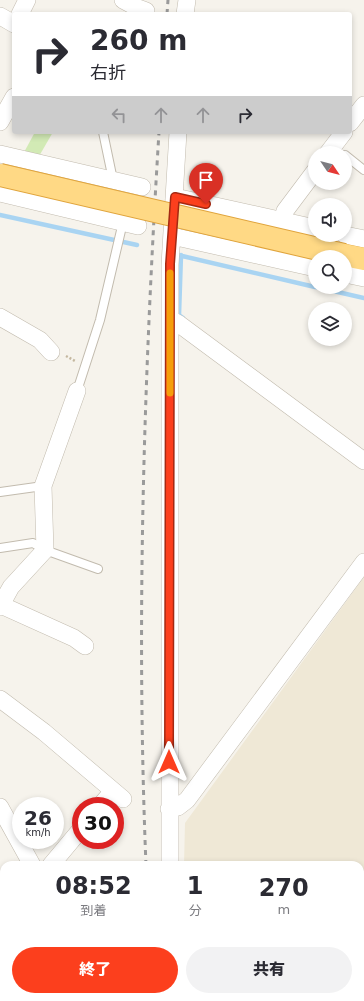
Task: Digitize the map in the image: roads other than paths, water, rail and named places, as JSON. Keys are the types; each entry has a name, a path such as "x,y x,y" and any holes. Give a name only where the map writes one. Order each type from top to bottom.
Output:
{"highway":[{"path":"1,159 327,250"}],"street":[{"path":"21,12 27,0"},
{"path":"124,0 138,8 146,8"},
{"path":"186,12 187,0"},
{"path":"0,16 12,23"},
{"path":"0,122 12,101"},
{"path":"352,121 364,105"},
{"path":"170,861 170,264 178,134"},
{"path":"339,146 343,134"},
{"path":"1,159 113,180 142,187"},
{"path":"0,193 124,225 113,180"},
{"path":"282,221 285,211 308,180"},
{"path":"175,197 308,227"},
{"path":"172,236 308,266"},
{"path":"352,253 364,239"},
{"path":"352,260 364,278"},
{"path":"0,317 40,340 51,352"},
{"path":"170,319 179,324 364,461"},
{"path":"77,391 43,486 45,550 11,587 0,606 74,638 85,646"},
{"path":"169,809 178,807 187,800 364,562"},
{"path":"0,699 44,732 118,795 115,797"},
{"path":"0,807 30,861"},
{"path":"54,861 72,840"}],"lane":[{"path":"103,134 113,180"},
{"path":"352,162 364,170"},
{"path":"77,391 100,320 116,250 124,225"},
{"path":"0,492 43,486"},
{"path":"0,548 33,544 45,550 98,569"}],"waterway":[{"path":"0,215 137,245"},
{"path":"178,255 308,285"},
{"path":"181,255 179,315 183,318"},
{"path":"347,294 364,298"}],"railway":[{"path":"167,12 168,0"},
{"path":"146,861 142,682 143,498 149,315 159,134"}]}
